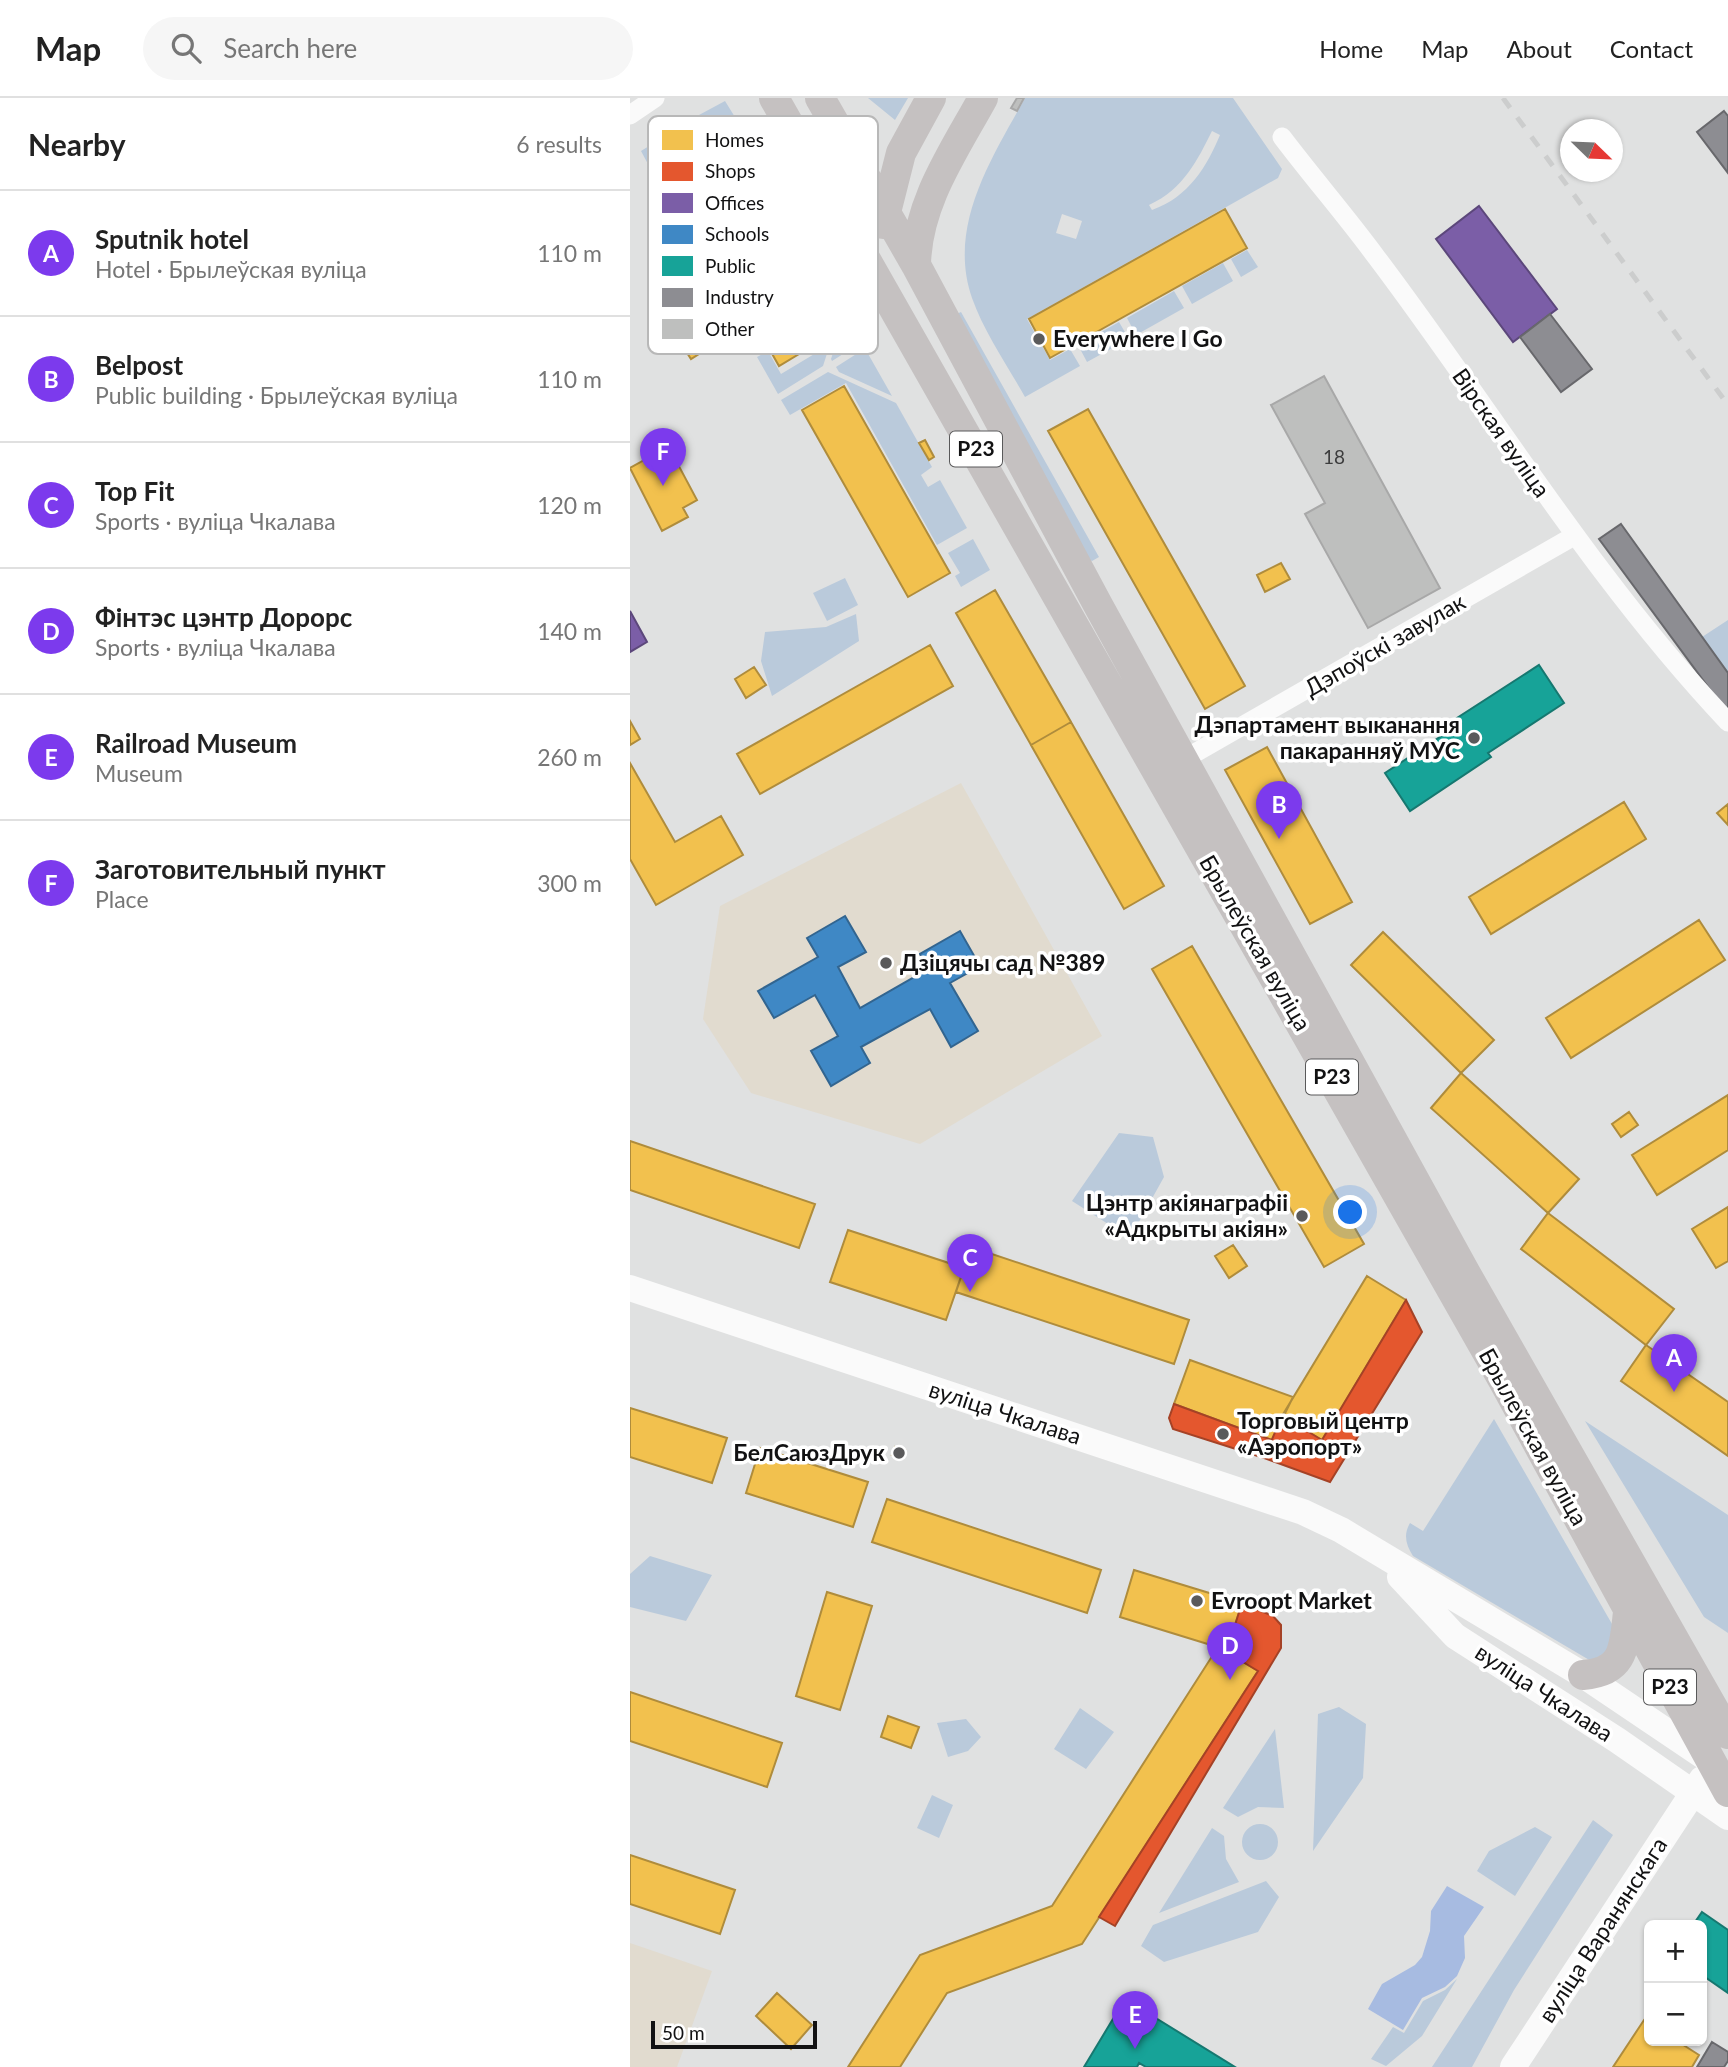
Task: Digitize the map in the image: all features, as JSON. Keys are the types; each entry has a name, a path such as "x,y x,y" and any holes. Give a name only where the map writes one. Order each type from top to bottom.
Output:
{"main road":[{"name":"Брылеўская вуліца","path":"774,98 784,116"},
{"name":"Брылеўская вуліца","path":"820,98 830,116"},
{"name":"Р23","path":"880,280 880,241 901,153 931,98"},
{"path":"916,265 919,229 933,190 983,98"},
{"path":"878,162 890,162 901,153"},
{"path":"878,210 885,213 908,206 933,190"},
{"name":"Брылеўская вуліца","path":"878,201 916,265 1172,767 1628,1612 1720,1768 1728,1792"},
{"name":"Брылеўская вуліца","path":"878,277 1172,767 1459,1260 1728,1734"},
{"name":"вуліца Чкалава","path":"630,1288 1266,1499 1341,1530 1583,1675 1720,1768"},
{"name":"вуліца Чкалава","path":"1374,1550 1455,1636 1728,1817"},
{"path":"1583,1675 1611,1668 1620,1658 1628,1612"},
{"name":"вуліца Варанянскага","path":"1513,2067 1693,1793 1720,1768"}],"street":[{"path":"630,115 655,98"},
{"name":"Вірская вуліца","path":"1282,137 1377,257 1574,536 1677,668 1728,722"},
{"name":"Дэпоўскі завулак","path":"1172,767 1574,536"}],"shaded area":[{"path":"868,98 908,98 895,120"},
{"path":"1025,98 1233,98 1282,169 1278,178 1027,319 1050,360 1070,349 1080,366 1025,397 996,348 972,298 966,271 965,245 969,219 987,169","holes":["1212,131 1220,135 1203,169 1186,189 1152,210 1149,205 1181,182","1062,214 1082,221 1076,239 1056,233"]},
{"path":"725,101 734,116 700,116"},
{"path":"648,147 648,164 641,151"},
{"path":"1247,250 1258,267 1241,277 1231,259"},
{"path":"1223,263 1233,281 1192,304 1182,286"},
{"path":"1174,291 1184,308 1136,335 1127,318"},
{"path":"961,312 1099,557 1092,561 1088,559 952,316"},
{"path":"1119,322 1129,339 1087,362 1078,345"},
{"path":"770,354 781,374 814,354 827,354 823,366 778,394 757,357"},
{"path":"833,354 843,354 832,361"},
{"path":"856,354 868,354 892,396 839,372 836,367"},
{"path":"828,372 896,403 932,467 921,475 928,487 940,480 967,528 937,545 846,383 790,415 781,400"},
{"path":"973,539 990,570 961,587 955,576 960,573 948,553"},
{"path":"845,578 858,605 827,621 813,593"},
{"path":"856,614 859,641 772,696 761,661 765,632 826,627"},
{"path":"1728,620 1728,673 1702,637"},
{"name":"Дзіцячы сад №389","path":"961,783 1102,1036 920,1144 751,1093 703,1019 720,906"},
{"path":"1119,1133 1153,1137 1164,1177 1130,1238 1072,1201"},
{"path":"1494,1419 1612,1624 1613,1633 1607,1652 1591,1661 1413,1556 1409,1548 1406,1536 1410,1523 1423,1531"},
{"path":"1585,1421 1728,1515 1728,1633 1704,1617"},
{"path":"650,1556 712,1575 686,1621 630,1607 630,1574"},
{"path":"1339,1707 1366,1724 1363,1778 1313,1851 1318,1714"},
{"path":"1080,1708 1114,1732 1086,1769 1054,1749"},
{"path":"966,1719 981,1737 968,1751 948,1757 937,1723"},
{"path":"1275,1729 1284,1808 1258,1807 1238,1817 1223,1808"},
{"path":"932,1795 953,1805 939,1838 917,1828"},
{"path":"1593,1820 1613,1835 1514,1990 1472,2067 1432,2067"},
{"path":"1260,1824 1273,1829 1278,1842 1273,1855 1260,1860 1247,1855 1242,1842 1247,1829"},
{"path":"1535,1827 1552,1837 1515,1896 1477,1871 1489,1851"},
{"path":"1212,1828 1224,1836 1226,1859 1239,1882 1159,1913"},
{"path":"1266,1881 1279,1897 1258,1932 1164,1962 1141,1946 1153,1925"},
{"path":"630,1943 712,1971 677,2067 630,2067"},
{"path":"1457,1979 1422,2036 1386,2066 1371,2059 1393,2027 1404,2033 1423,2001 1445,1990"}],"water":[{"path":"1447,1886 1484,1907 1464,1936 1465,1958 1457,1976 1445,1987 1422,1998 1403,2030 1368,2009 1382,1984 1415,1965 1422,1957 1430,1931 1431,1911"}],"building: Homes":[{"path":"1225,209 1247,248 1050,358 1029,319"},
{"path":"772,354 799,354 779,366"},
{"path":"844,386 950,573 908,597 802,410"},
{"path":"1088,409 1245,686 1205,709 1048,431"},
{"path":"925,440 934,457 929,460 919,443"},
{"path":"675,443 681,453 674,457 697,500 683,508 688,517 662,531 630,468"},
{"path":"1281,563 1290,579 1265,592 1257,575"},
{"path":"995,590 1071,722 1031,745 956,613"},
{"path":"930,645 953,686 760,794 737,754"},
{"path":"754,667 766,685 746,698 735,679"},
{"path":"630,721 640,739 630,745"},
{"path":"1071,722 1164,886 1124,909 1031,745"},
{"path":"1267,747 1352,902 1310,924 1225,770"},
{"path":"630,763 675,842 721,816 743,855 656,905 630,859"},
{"path":"1624,802 1646,839 1491,934 1469,897"},
{"path":"1728,804 1728,825 1717,813"},
{"path":"1699,920 1725,960 1571,1058 1546,1018"},
{"path":"1383,932 1494,1040 1461,1073 1351,965"},
{"path":"1192,946 1364,1244 1324,1267 1152,969"},
{"path":"1461,1073 1579,1179 1548,1213 1431,1108"},
{"path":"1728,1095 1728,1150 1657,1195 1632,1155"},
{"path":"1629,1112 1638,1125 1621,1137 1612,1124"},
{"path":"630,1141 815,1204 799,1248 630,1190"},
{"path":"1728,1207 1728,1261 1716,1268 1692,1229"},
{"path":"1548,1213 1674,1309 1646,1345 1521,1249"},
{"path":"848,1230 964,1268 946,1320 830,1282"},
{"path":"1233,1245 1247,1266 1229,1278 1215,1256"},
{"path":"971,1247 1189,1320 1174,1364 956,1292"},
{"path":"1367,1276 1406,1300 1322,1440 1282,1416"},
{"path":"1646,1345 1728,1402 1728,1456 1621,1381"},
{"path":"1190,1360 1293,1397 1272,1440 1174,1404"},
{"path":"630,1408 727,1438 712,1483 630,1457"},
{"name":"БелСаюзДрук","path":"895,1447 905,1450 902,1458 892,1455"},
{"path":"760,1448 868,1482 853,1527 746,1493"},
{"path":"887,1499 1101,1570 1087,1613 872,1542"},
{"path":"1134,1570 1242,1603 1227,1650 1120,1617"},
{"path":"827,1592 872,1606 840,1710 796,1696"},
{"path":"1218,1647 1258,1671 1082,1944 947,1993 900,2067 848,2067 920,1955 1052,1906"},
{"path":"630,1692 782,1743 767,1787 630,1741"},
{"path":"888,1716 919,1727 911,1748 881,1737"},
{"path":"630,1855 735,1890 720,1934 630,1904"},
{"path":"777,1993 812,2025 791,2049 756,2016"},
{"path":"1644,2020 1644,2046 1685,2046 1699,2055 1692,2067 1613,2067"}],"building: Shops":[{"path":"1406,1300 1422,1332 1330,1482 1264,1458 1282,1416 1322,1440"},
{"name":"Торговый центр «Аэропорт»","path":"1174,1404 1272,1440 1264,1458 1173,1429 1169,1418"},
{"path":"1242,1603 1273,1616 1281,1625 1281,1648 1115,1926 1099,1917 1258,1671 1218,1647 1227,1650"}],"building: Offices":[{"path":"1479,206 1557,309 1513,342 1436,239"},
{"path":"630,611 647,642 630,652"}],"building: Schools":[{"path":"845,916 866,952 838,967 860,1008 928,969 920,954 960,931 980,966 950,983 978,1031 951,1047 930,1009 861,1047 870,1063 831,1086 811,1051 838,1036 815,995 774,1018 758,991 818,957 807,938"}],"building: Public":[{"name":"Дэпартамент выканання пакаранняў МУС","path":"1539,665 1564,703 1488,753 1491,757 1410,811 1385,773 1461,723 1457,718"},
{"path":"1702,1912 1728,1930 1728,1993 1707,1978 1707,1920 1696,1920"},
{"path":"1125,1999 1235,2067 1146,2067 1139,2063 1137,2067 1084,2067"}],"building: Industry":[{"path":"1724,111 1728,116 1728,173 1697,132"},
{"path":"1550,314 1592,369 1561,392 1520,337"},
{"path":"1621,524 1728,673 1728,714 1599,539"},
{"path":"1712,2042 1728,2052 1728,2061 1724,2067 1697,2067"}],"building: Other":[{"path":"1017,98 1024,98 1017,111 1011,108"},
{"path":"1324,376 1440,588 1368,628 1305,514 1325,503 1271,405"}],"railway":[{"path":"1503,98 1728,405"}],"place":[{"name":"Everywhere I Go","path":"1039,339"},
{"name":"Заготовительный пункт","path":"663,486"},
{"name":"Дэпартамент выканання пакаранняў МУС","path":"1474,738"},
{"name":"Belpost","path":"1279,839"},
{"name":"Дзіцячы сад №389","path":"886,963"},
{"name":"Цэнтр акіянаграфіі «Адкрыты акіян»","path":"1302,1216"},
{"name":"Top Fit","path":"970,1292"},
{"name":"Sputnik hotel","path":"1674,1392"},
{"name":"Торговый центр «Аэропорт»","path":"1223,1434"},
{"name":"БелСаюзДрук","path":"899,1453"},
{"name":"Evroopt Market","path":"1197,1601"},
{"name":"Фінтэс цэнтр Дорорс","path":"1230,1680"},
{"name":"Railroad Museum","path":"1135,2049"}]}
